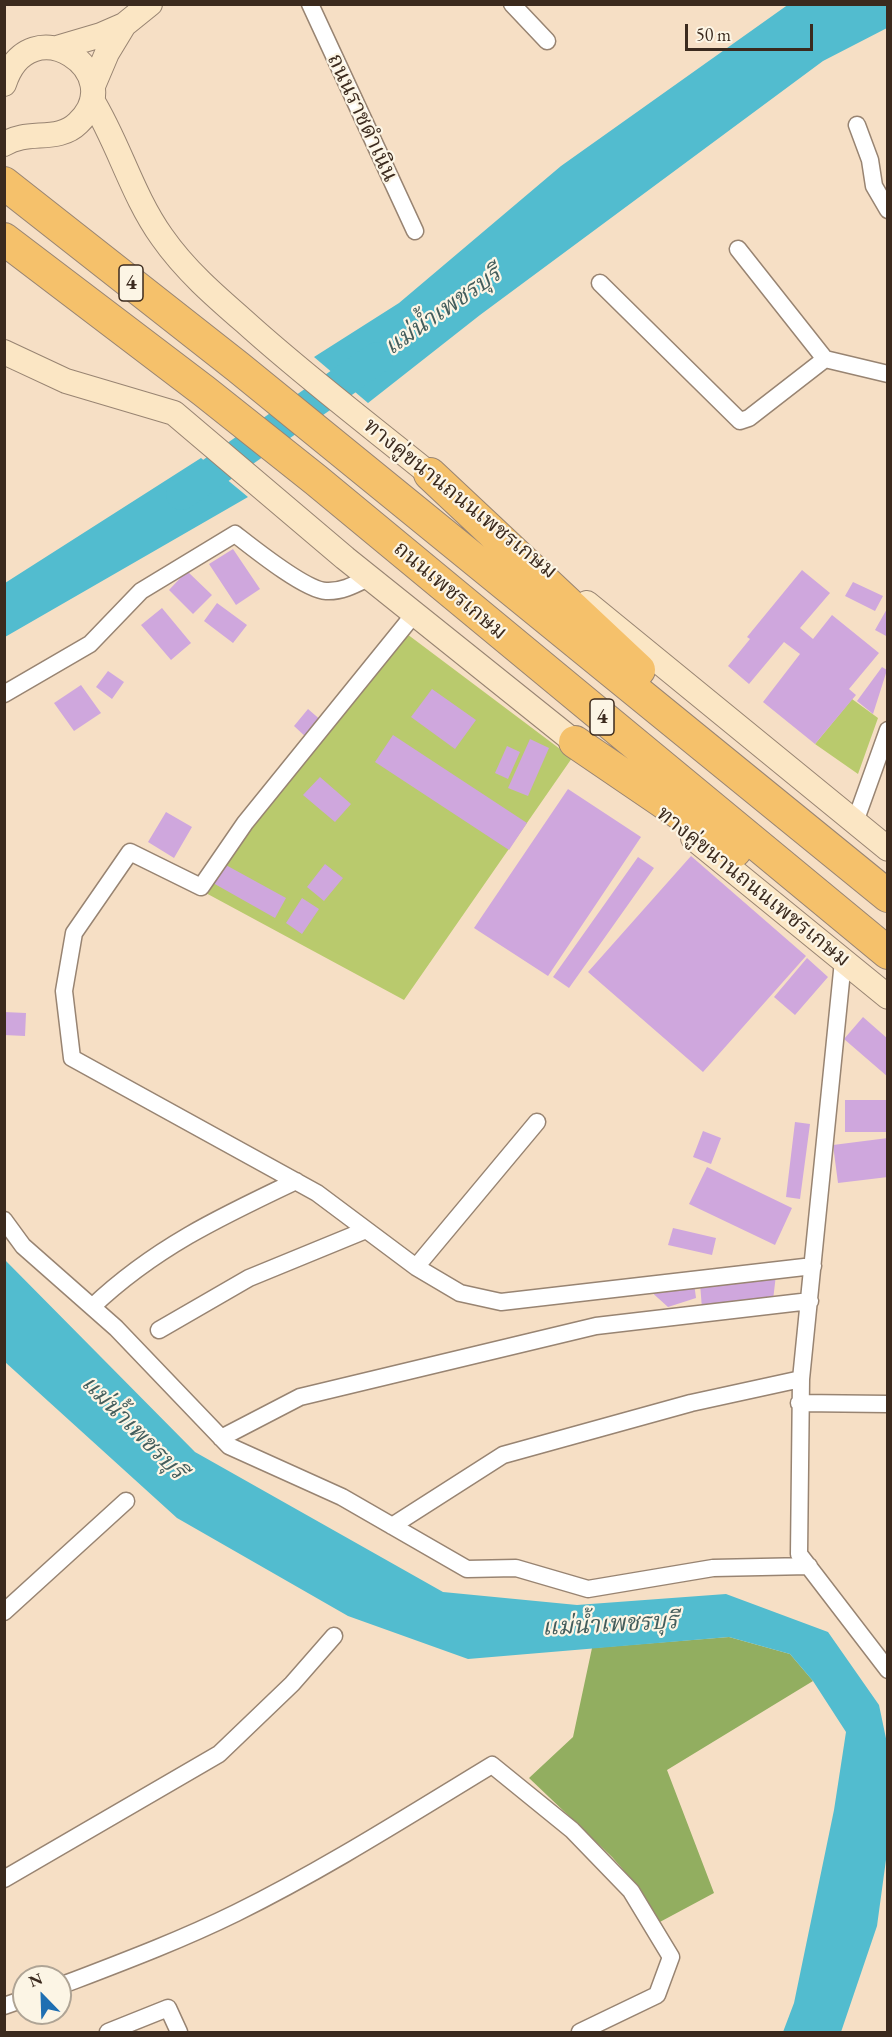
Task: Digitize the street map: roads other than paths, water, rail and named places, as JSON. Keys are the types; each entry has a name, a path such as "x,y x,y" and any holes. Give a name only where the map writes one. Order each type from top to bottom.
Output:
{"highway":[{"name":"ถนนเพชรเกษม","path":"15,191 238,367 888,896"},
{"name":"ถนนเพชรเกษม","path":"4,239 204,391 316,480 888,954"},
{"path":"430,474 843,860"},
{"path":"575,742 888,954"}],"main road":[{"path":"4,84 18,58 29,51 43,47 57,48 100,35 124,25 150,4"},
{"path":"4,144 29,135 65,132 78,124 87,113 107,53 124,25"},
{"path":"4,45 29,51"},
{"name":"ทางคู่ขนานถนนเพชรเกษม","path":"57,48 70,52 89,72 92,93 109,127 132,186 162,237 201,283 273,348 383,435 888,849"},
{"name":"ทางคู่ขนานถนนเพชรเกษม","path":"4,352 66,381 174,413 370,578 415,612 888,997"}],"street":[{"name":"ถนนราชดำเนิน","path":"310,4 415,231"},
{"path":"512,4 547,41"},
{"path":"857,125 870,160 874,186 888,210"},
{"path":"738,249 825,359 888,374"},
{"path":"600,283 740,421 749,418 825,359"},
{"path":"4,694 90,644 141,591 235,534 281,569 324,592 346,589 370,578"},
{"path":"415,612 245,823 201,887 130,852 74,933 64,990 72,1058 317,1193 416,1267 460,1293 501,1302 813,1266"},
{"path":"855,822 888,730"},
{"path":"843,961 799,1403 799,1554 888,1670"},
{"path":"416,1267 537,1122"},
{"path":"92,1307 124,1276 190,1232 296,1181"},
{"path":"4,1220 23,1246 116,1328 229,1446 342,1497 467,1569 516,1568 588,1589 713,1568 809,1566"},
{"path":"159,1330 249,1278 366,1230"},
{"path":"221,1438 300,1397 596,1326 810,1301"},
{"path":"392,1526 502,1455 691,1403 801,1378"},
{"path":"799,1403 888,1404"},
{"path":"4,1612 126,1501"},
{"path":"4,1879 219,1754 292,1684 334,1636"},
{"path":"72,1981 153,1951 238,1912 368,1841 492,1765 572,1830 631,1891 671,1957 657,1995 580,2032"},
{"path":"108,2032 168,2008 179,2032"}],"water":[{"path":"789,4 887,5 887,28 823,61 480,315 368,403 314,357 399,303 561,166"},
{"path":"201,458 248,497 5,637 5,583"},
{"path":"5,1260 195,1452 443,1592 577,1605 726,1594 828,1632 879,1705 888,1748 888,1845 877,1926 841,2032 783,2032 794,2003 834,1810 846,1732 813,1681 790,1654 729,1637 468,1659 348,1616 177,1518 5,1362"}],"waterway":[{"name":"แม่น้ำเพชรบุรี","path":"182,494 377,358"}]}
